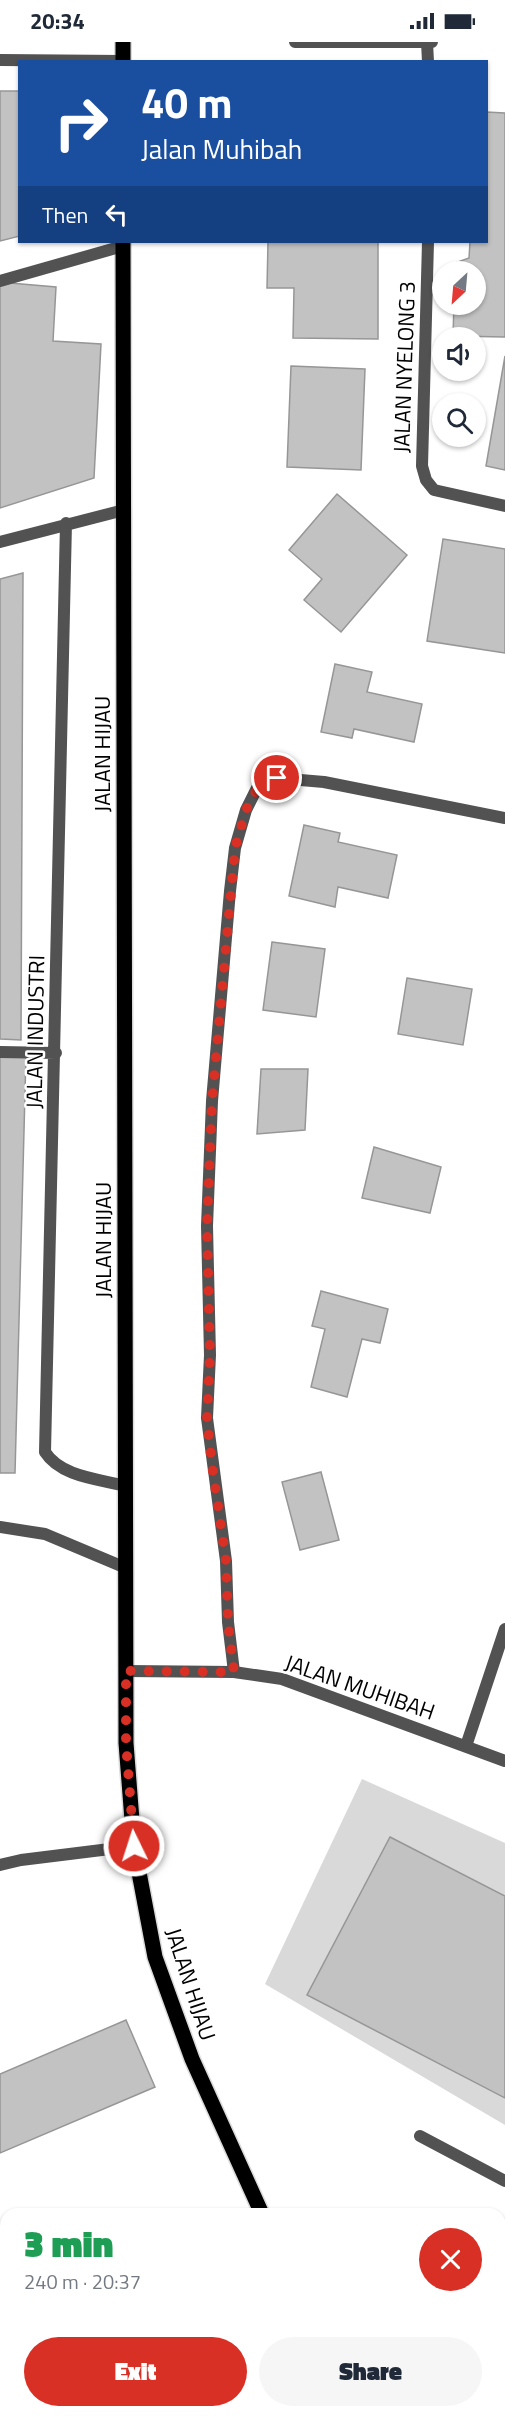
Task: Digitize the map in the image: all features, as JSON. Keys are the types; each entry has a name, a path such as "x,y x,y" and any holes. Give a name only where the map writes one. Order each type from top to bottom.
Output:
{"main road":[{"path":"123,42 123,60"},
{"name":"JALAN HIJAU","path":"123,244 126,1743 134,1846 155,1957 192,2059 259,2208"}],"street":[{"path":"295,42 432,42"},
{"path":"427,42 428,60"},
{"path":"0,60 18,60"},
{"name":"JALAN NYELONG 3","path":"428,243 422,466 426,480 434,490 505,506"},
{"path":"0,281 123,244"},
{"path":"0,542 66,523 124,510"},
{"name":"JALAN INDUSTRI","path":"66,523 56,1053 45,1452 51,1461 64,1470 126,1486"},
{"path":"234,1672 228,1622 226,1561 207,1418 210,1355 207,1226 212,1101 230,891 235,848 246,810 257,789 277,778 324,782 505,818"},
{"path":"0,1052 56,1053"},
{"path":"0,1527 45,1534 126,1569"},
{"path":"466,1746 505,1629"},
{"name":"JALAN MUHIBAH","path":"126,1671 234,1672 282,1679 505,1761"},
{"path":"0,1865 21,1860 134,1846"},
{"path":"420,2136 505,2181"}],"shaded area":[{"path":"362,1779 505,1843 505,2125 265,1984"}],"building":[{"path":"0,91 18,91 18,236 0,241"},
{"path":"488,112 505,113 505,337 486,337 486,327 453,327 454,315 486,315 486,261 461,261 469,258 470,243 488,243"},
{"path":"268,243 378,243 378,339 293,338 294,288 267,288"},
{"path":"10,283 56,287 53,341 101,344 94,478 0,508 0,286"},
{"path":"505,356 505,470 486,466"},
{"path":"291,366 365,369 361,470 287,467"},
{"path":"337,494 407,555 341,632 304,600 322,579 289,550"},
{"path":"443,539 505,549 505,653 427,641"},
{"path":"23,573 21,1040 0,1039 0,579"},
{"path":"335,664 372,672 367,692 422,704 414,742 354,729 352,738 321,732"},
{"path":"304,825 340,833 338,842 397,855 388,898 338,887 335,907 289,896"},
{"path":"272,942 325,949 316,1017 263,1010"},
{"path":"407,978 472,989 463,1045 398,1034"},
{"path":"0,1054 26,1055 15,1473 0,1473"},
{"path":"261,1069 308,1069 305,1130 257,1134"},
{"path":"374,1147 441,1167 430,1213 362,1198"},
{"path":"321,1291 388,1309 380,1343 362,1339 347,1397 311,1387 325,1329 312,1326"},
{"path":"321,1472 339,1540 300,1550 282,1482"},
{"path":"390,1837 505,1896 505,2098 307,1995"},
{"path":"126,2020 155,2087 0,2153 0,2074"}],"route":[{"path":"134,1846 126,1743 126,1671 234,1672 228,1622 226,1561 207,1418 210,1355 207,1226 212,1101 235,848 246,810 257,789 277,778"}]}
